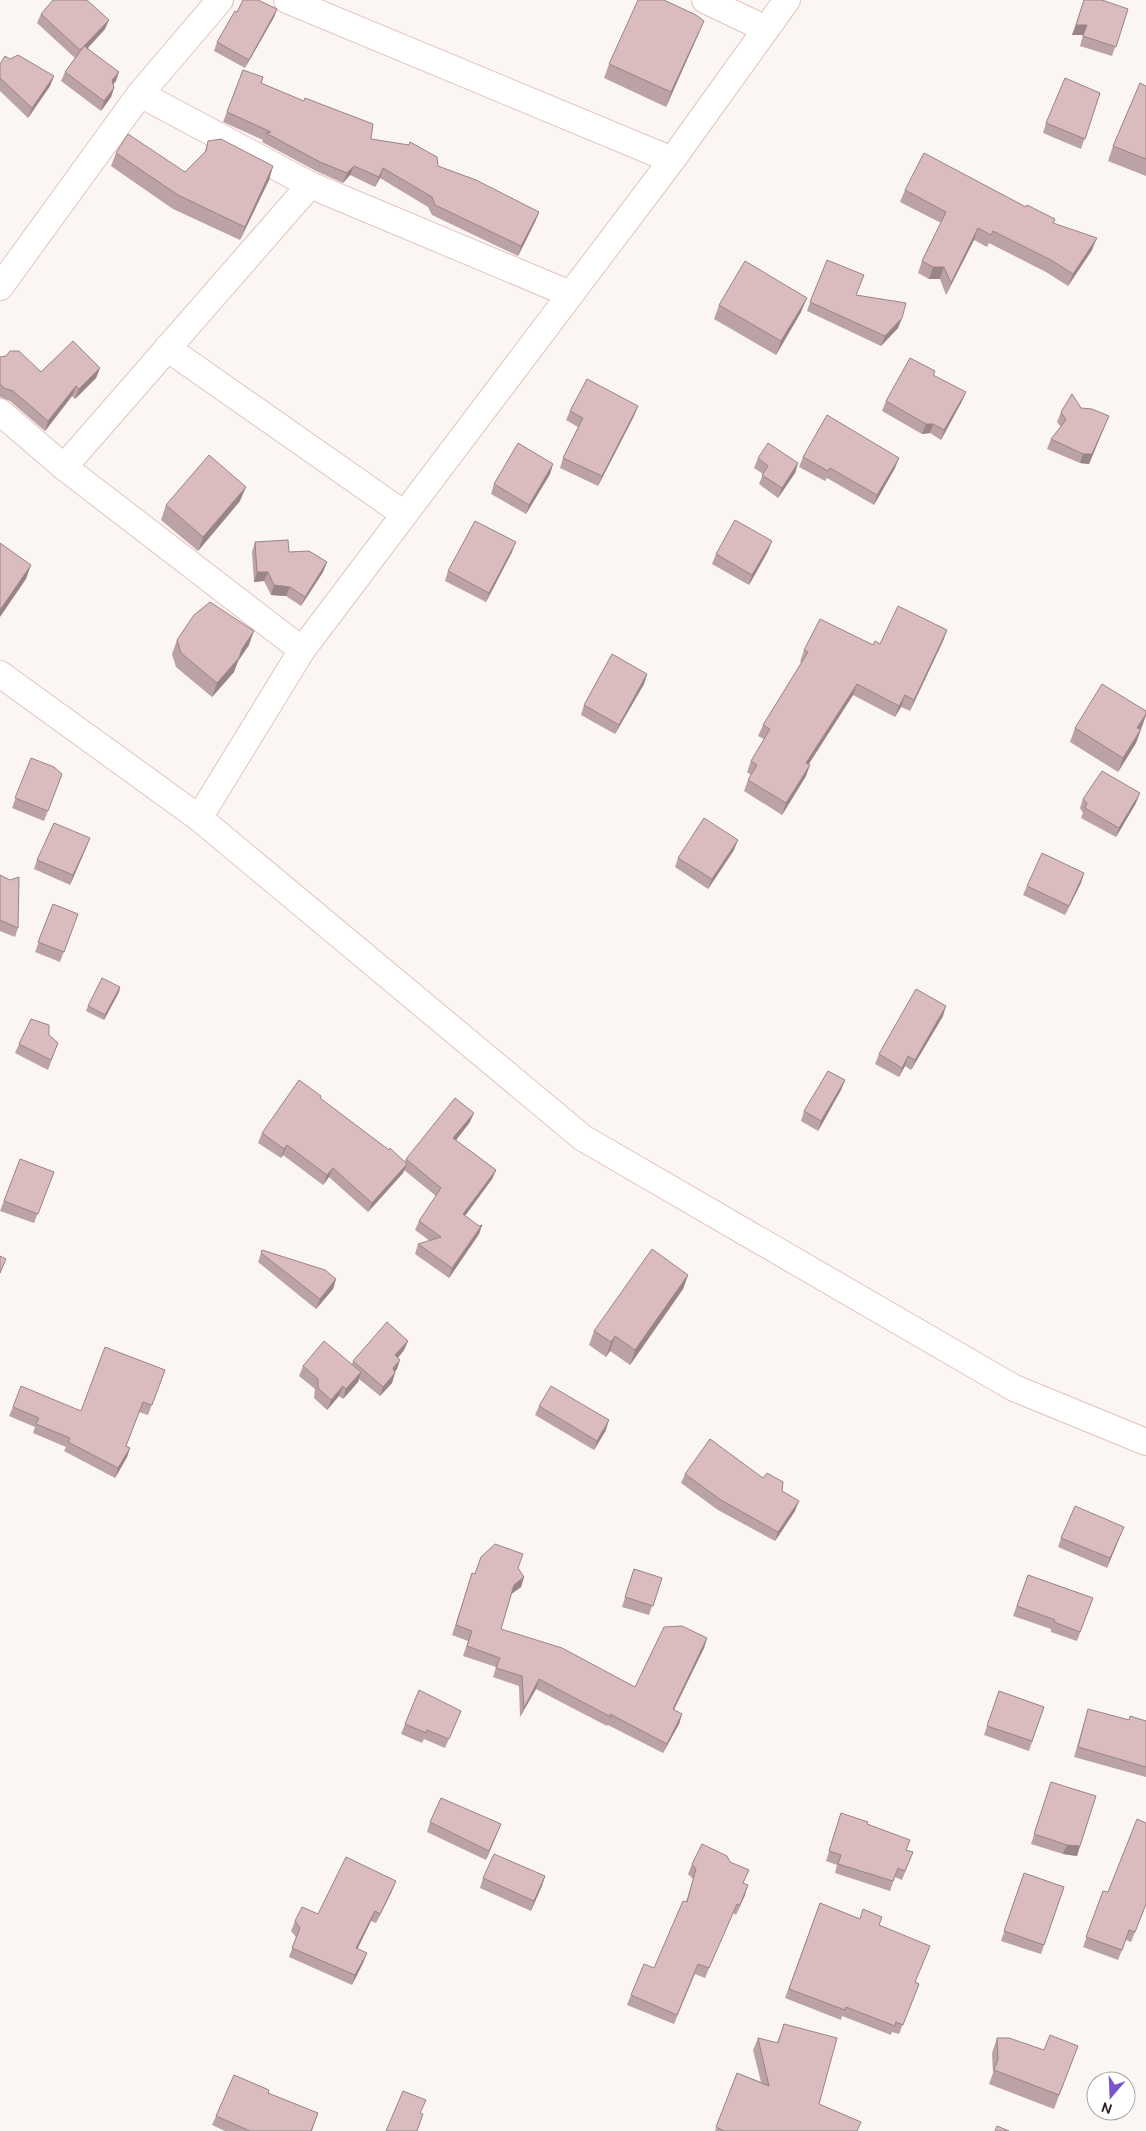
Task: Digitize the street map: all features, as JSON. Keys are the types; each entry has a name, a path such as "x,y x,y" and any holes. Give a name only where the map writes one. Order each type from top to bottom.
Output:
{"street":[{"path":"0,287 140,94 220,0"},
{"path":"287,0 672,160"},
{"path":"705,0 766,29"},
{"path":"199,818 302,650 672,160 787,0"},
{"path":"140,94 310,185 570,294"},
{"path":"64,467 310,185"},
{"path":"167,348 404,514"},
{"path":"0,412 64,467 302,650"},
{"path":"0,674 199,818 583,1138 1014,1388 1146,1442"}],"building":[{"path":"53,0 87,0 109,20 80,50 41,14"},
{"path":"243,0 258,0 277,9 249,60 217,42"},
{"path":"638,0 664,0 696,15 704,21 671,92 609,64"},
{"path":"1084,0 1102,0 1128,9 1116,47 1083,36 1087,25 1076,25"},
{"path":"84,46 119,72 112,80 114,88 104,101 65,72"},
{"path":"18,55 54,76 32,108 0,78 0,64 5,56 10,59"},
{"path":"243,70 263,77 261,83 304,101 305,98 373,124 371,139 409,145 410,142 437,157 438,166 476,180 539,212 521,246 435,205 432,197 383,168 379,177 354,166 347,173 320,162 266,133 271,132 227,112"},
{"path":"1065,78 1100,93 1085,139 1046,123"},
{"path":"1140,83 1146,86 1146,159 1113,146"},
{"path":"128,134 185,172 206,151 208,141 221,139 273,166 245,227 178,195 116,153"},
{"path":"924,153 1026,207 1027,205 1055,219 1053,223 1097,238 1073,274 1051,260 993,231 991,235 978,228 951,283 944,267 933,267 922,261 946,212 905,190"},
{"path":"827,260 864,275 856,295 906,303 902,318 885,336 810,302"},
{"path":"745,261 807,298 781,341 719,305"},
{"path":"73,341 100,368 79,389 76,386 48,421 13,391 4,388 0,384 0,357 6,356 10,351 19,351 41,372"},
{"path":"910,358 935,371 933,375 966,392 944,430 933,424 926,424 886,401"},
{"path":"587,379 638,406 602,476 563,458 583,418 570,411"},
{"path":"1072,394 1081,408 1092,409 1109,416 1092,454 1083,454 1051,439 1066,420 1061,412"},
{"path":"827,415 899,458 877,495 830,468 828,471 803,457"},
{"path":"518,443 553,464 529,505 494,484"},
{"path":"768,443 798,463 782,488 762,475 768,466 758,458"},
{"path":"209,455 246,487 203,537 166,505"},
{"path":"735,520 772,541 752,575 716,554"},
{"path":"475,521 516,542 489,593 448,571"},
{"path":"288,540 289,552 309,551 327,562 305,597 290,587 274,585 268,572 257,572 255,542"},
{"path":"0,543 31,565 0,610"},
{"path":"210,602 254,631 242,649 239,658 217,683 181,653 177,640 194,615"},
{"path":"898,606 947,630 914,700 905,695 899,706 857,684 806,763 810,765 786,803 748,780 757,765 751,761 770,729 763,725 808,652 804,650 820,619 873,645 875,641 880,644"},
{"path":"612,654 647,674 619,725 584,705"},
{"path":"1102,684 1146,711 1137,728 1141,729 1123,758 1075,728"},
{"path":"31,758 54,767 62,774 48,811 15,798"},
{"path":"1102,771 1140,793 1119,828 1085,808 1087,803 1083,799"},
{"path":"704,818 738,840 712,879 678,858"},
{"path":"54,823 90,838 73,875 37,860"},
{"path":"1042,853 1084,873 1069,906 1027,886"},
{"path":"0,875 10,880 19,877 18,928 0,920"},
{"path":"53,904 78,914 64,952 38,942"},
{"path":"102,978 120,987 105,1015 88,1006"},
{"path":"916,989 946,1006 915,1060 908,1056 902,1068 879,1054"},
{"path":"31,1019 49,1025 49,1035 58,1043 51,1060 19,1044"},
{"path":"828,1071 845,1080 821,1121 804,1111"},
{"path":"299,1080 389,1150 390,1148 407,1164 372,1203 333,1168 327,1175 287,1145 284,1149 262,1133"},
{"path":"455,1098 474,1113 453,1138 496,1170 463,1214 479,1226 482,1225 452,1268 418,1244 441,1237 419,1221 441,1188 406,1159"},
{"path":"20,1159 54,1172 38,1214 4,1201"},
{"path":"652,1249 688,1275 635,1350 615,1336 611,1342 594,1331"},
{"path":"262,1250 325,1270 336,1279 320,1299 261,1253"},
{"path":"0,1256 6,1259 0,1273"},
{"path":"387,1322 408,1341 395,1355 400,1360 393,1368 395,1373 383,1387 353,1361"},
{"path":"324,1341 361,1372 346,1389 343,1386 331,1400 318,1388 318,1379 303,1366"},
{"path":"105,1347 165,1370 152,1405 143,1402 126,1446 130,1448 118,1468 68,1442 70,1438 36,1424 39,1418 13,1407 21,1386 81,1411"},
{"path":"551,1386 609,1420 597,1441 539,1406"},
{"path":"710,1439 763,1478 767,1473 783,1482 782,1491 799,1501 778,1532 721,1500 685,1474"},
{"path":"1075,1506 1124,1527 1110,1558 1061,1538"},
{"path":"495,1544 523,1554 518,1568 524,1577 514,1585 501,1629 562,1648 635,1687 664,1627 682,1626 707,1638 673,1709 682,1714 667,1744 539,1679 524,1708 522,1676 496,1668 500,1658 467,1646 472,1631 456,1625 472,1573 475,1574 481,1557"},
{"path":"634,1569 662,1578 653,1606 625,1597"},
{"path":"1028,1575 1093,1598 1080,1632 1054,1622 1055,1620 1017,1606"},
{"path":"419,1690 461,1711 449,1739 427,1730 426,1733 405,1724"},
{"path":"999,1691 1044,1707 1032,1741 987,1726"},
{"path":"1088,1709 1129,1720 1130,1716 1146,1721 1146,1767 1078,1747"},
{"path":"1051,1782 1096,1796 1080,1846 1067,1845 1034,1834"},
{"path":"441,1798 501,1824 489,1851 430,1822"},
{"path":"841,1813 910,1840 906,1850 913,1852 905,1871 898,1868 893,1881 838,1864 841,1855 829,1851"},
{"path":"1137,1819 1146,1823 1146,1904 1135,1932 1129,1930 1122,1950 1086,1937 1103,1891 1108,1892"},
{"path":"702,1844 727,1856 730,1862 749,1870 743,1883 748,1885 740,1905 737,1904 709,1968 698,1964 677,2015 631,1995 644,1964 654,1968 683,1901 687,1902 696,1869 692,1864"},
{"path":"494,1854 545,1876 534,1901 483,1878"},
{"path":"346,1857 396,1881 380,1914 375,1911 356,1948 367,1953 355,1975 292,1948 300,1928 295,1921 302,1907 318,1914"},
{"path":"1024,1873 1064,1887 1044,1945 1004,1931"},
{"path":"820,1903 860,1919 863,1909 882,1917 879,1925 930,1946 915,1982 919,1984 903,2025 896,2022 895,2026 846,2007 845,2010 789,1989"},
{"path":"784,2024 837,2038 819,2104 861,2122 857,2131 724,2131 716,2127 737,2073 769,2086 758,2038 778,2043"},
{"path":"1050,2035 1078,2046 1059,2095 994,2070 998,2059 997,2038 1009,2038 1044,2050"},
{"path":"234,2075 269,2090 268,2093 318,2113 311,2131 250,2131 216,2116"},
{"path":"403,2091 426,2100 420,2113 423,2114 417,2131 386,2131"},
{"path":"997,2126 1009,2131 995,2131"}]}
